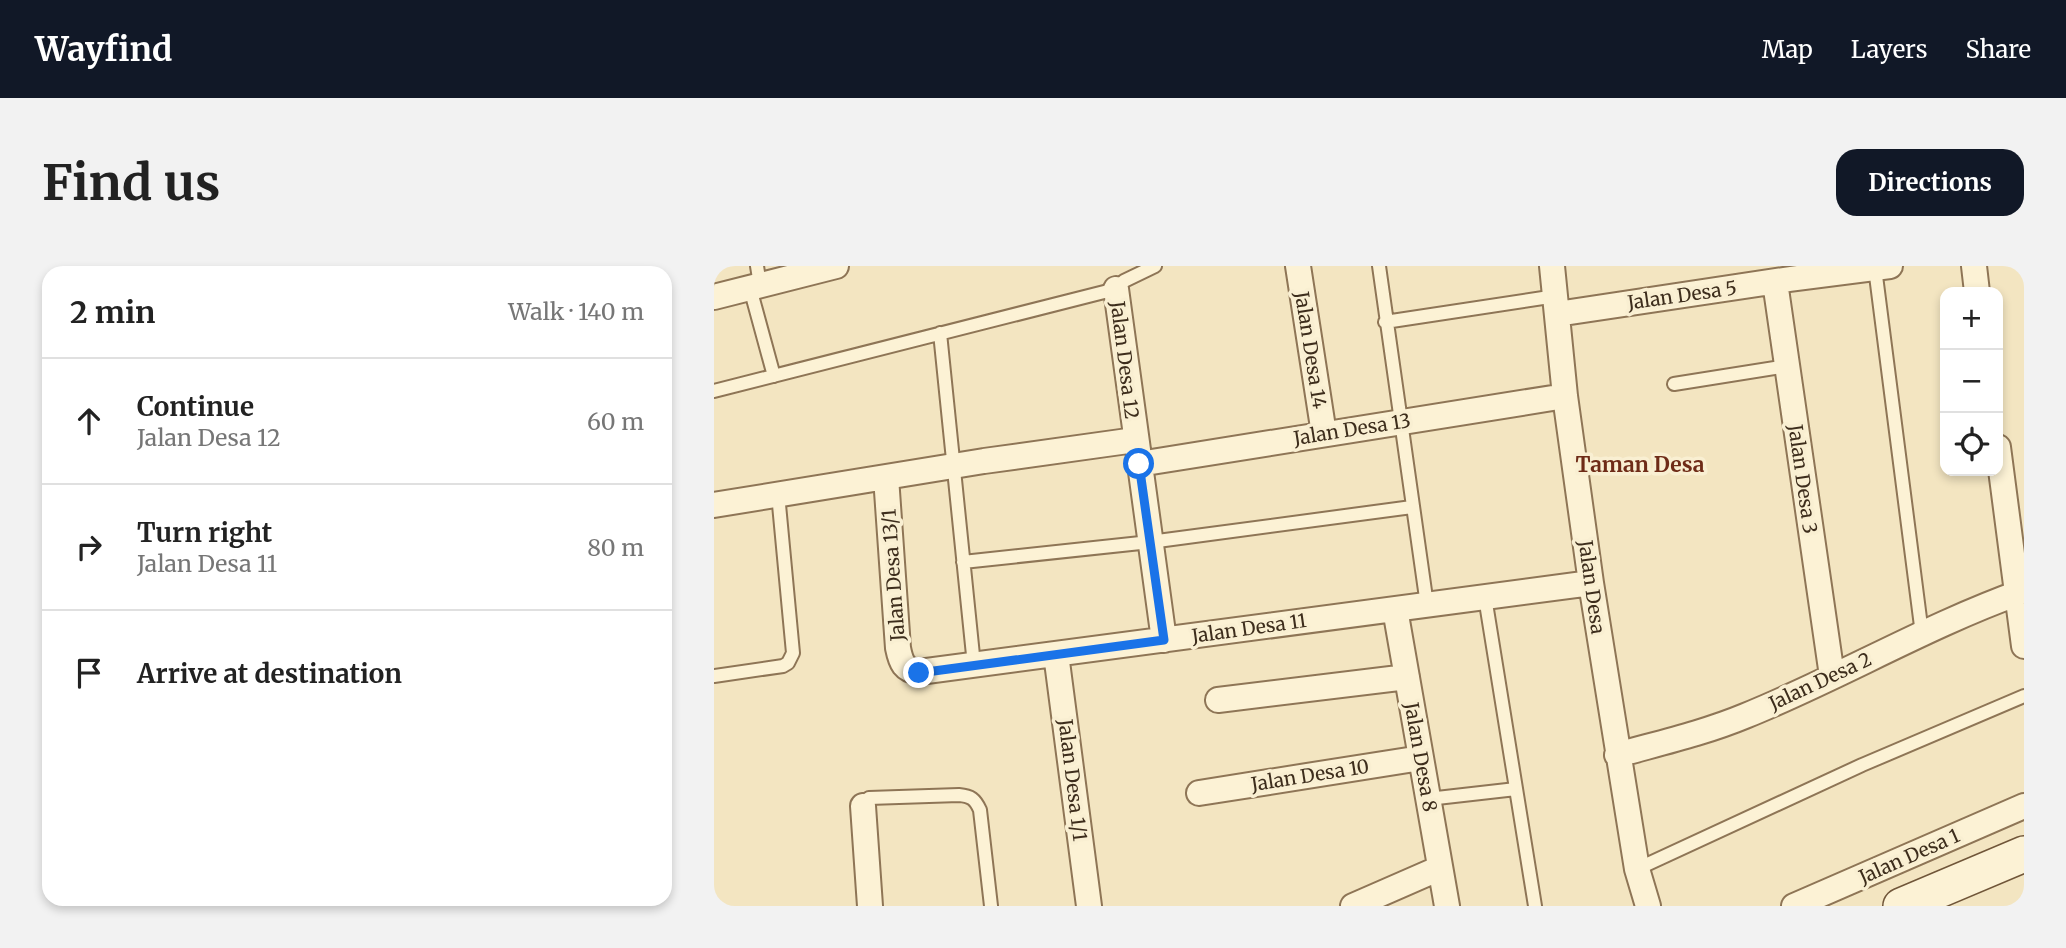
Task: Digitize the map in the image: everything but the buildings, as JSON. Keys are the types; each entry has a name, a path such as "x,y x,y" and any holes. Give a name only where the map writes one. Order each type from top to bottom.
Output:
{"street":[{"path":"714,297 756,280 836,266"},
{"name":"Jalan Desa 14","path":"1298,266 1324,434"},
{"name":"Jalan Desa","path":"1552,266 1591,583 1637,869 1648,906"},
{"path":"1974,266 1976,287"},
{"name":"Jalan Desa 5","path":"1557,305 1784,275 1883,267"},
{"name":"Jalan Desa 3","path":"1784,275 1787,366 1832,676"},
{"name":"Jalan Desa 12","path":"1116,289 1164,640"},
{"name":"Jalan Desa 13","path":"714,505 954,466 1324,434 1566,396"},
{"path":"2003,476 2021,593 2024,646"},
{"name":"Jalan Desa 13/1","path":"886,477 898,648 901,663 908,670"},
{"name":"Jalan Desa 11","path":"908,670 919,673 1591,583"},
{"name":"Jalan Desa 2","path":"1617,755 1691,735 1744,716 1923,634 2021,593"},
{"name":"Jalan Desa 8","path":"1395,609 1447,906"},
{"name":"Jalan Desa 1/1","path":"1056,654 1089,906"},
{"path":"1218,700 1407,677"},
{"name":"Jalan Desa 10","path":"1199,793 1421,758"},
{"path":"863,806 870,906"},
{"name":"Jalan Desa 1","path":"1794,906 2024,806"},
{"path":"1901,906 2024,854"},
{"path":"1353,906 1440,868"}],"lane":[{"path":"714,391 1116,289 1124,281 1155,266"},
{"path":"1379,266 1427,605"},
{"path":"1883,267 1923,634"},
{"path":"756,280 774,376"},
{"path":"1385,322 1557,305"},
{"path":"940,333 974,665"},
{"path":"1674,384 1787,366"},
{"path":"714,676 783,666 791,659 793,653 778,495"},
{"path":"963,562 1150,542 1412,507"},
{"path":"1485,597 1535,906"},
{"path":"1637,869 1862,765 2024,696"},
{"path":"1428,799 1516,789"},
{"path":"863,806 869,798 959,794 976,800 980,810 991,906"}],"district":[{"name":"Taman Desa","path":"1640,465"}],"route":[{"path":"919,673 1164,640 1139,464"}]}
